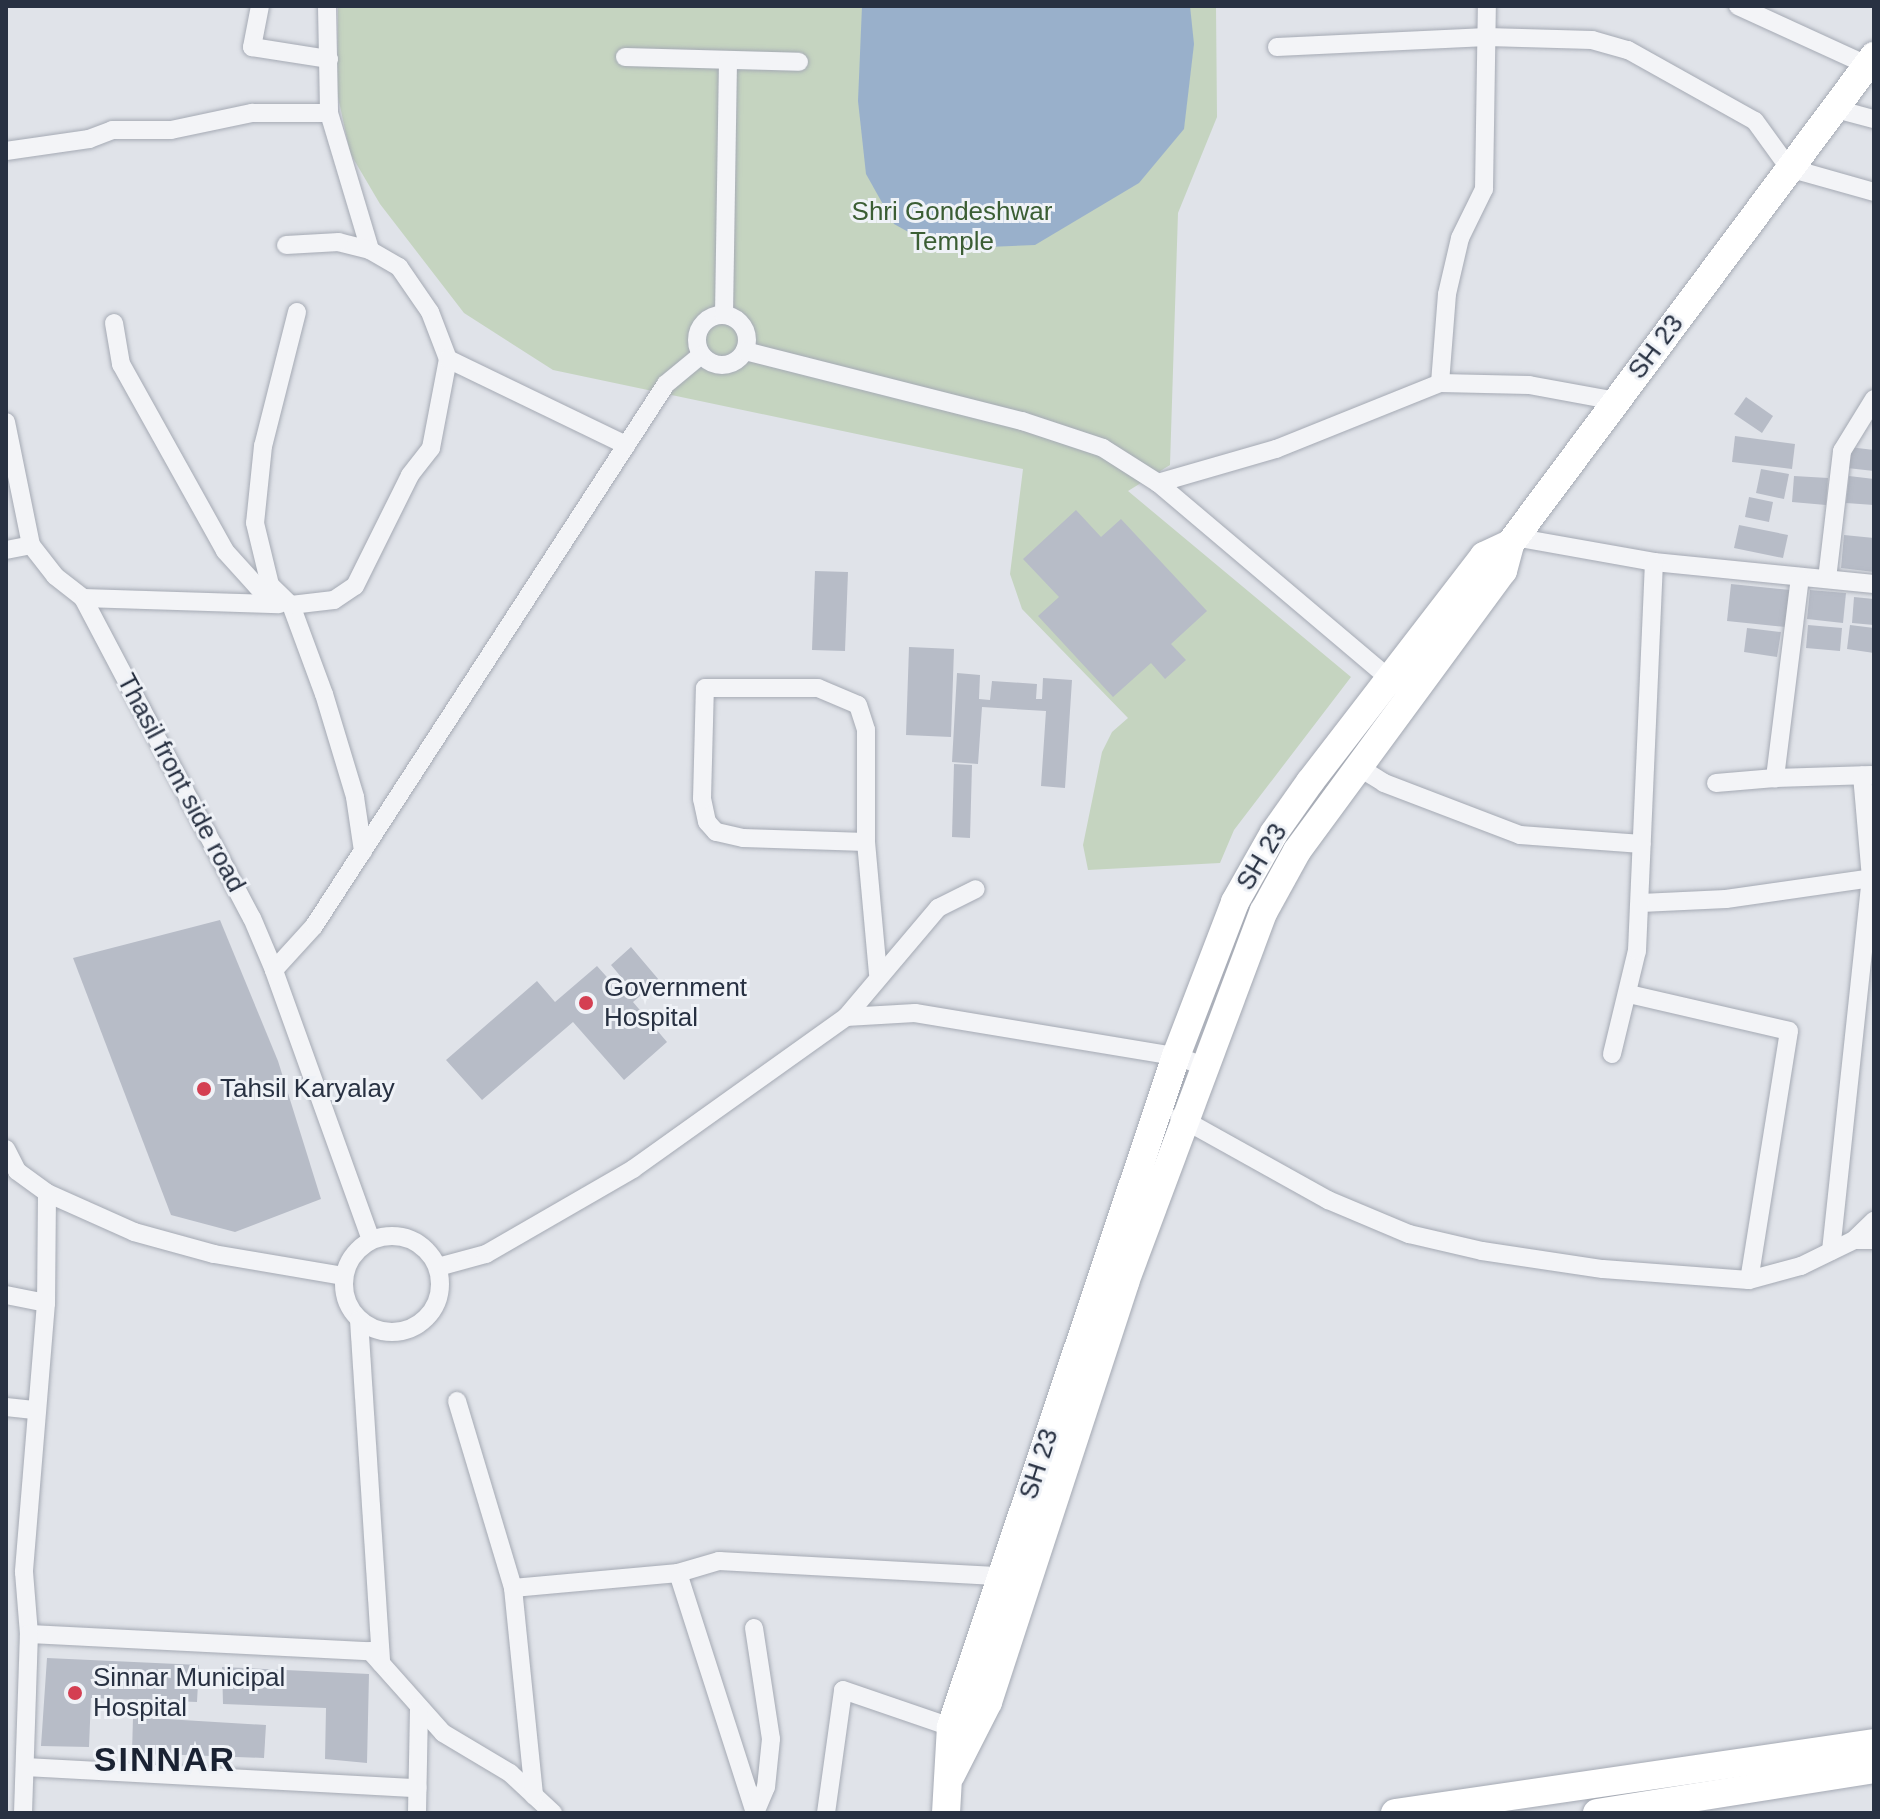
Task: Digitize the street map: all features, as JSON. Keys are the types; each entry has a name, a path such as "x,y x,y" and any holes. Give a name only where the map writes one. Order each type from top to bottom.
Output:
{"main road":[{"name":"SH 23","path":"1171,1113 1176,1056 1235,902 1305,790 1399,686 1462,604 1503,571 1512,540 1871,60"},
{"path":"951,1775 976,1733 990,1652 1171,1113 1204,1066 1264,911 1357,766 1399,686"},
{"path":"1305,790 1328,807"},
{"path":"946,1813 951,1775 951,1727 990,1652"},
{"path":"1395,1813 1874,1743"},
{"path":"1597,1813 1874,1769"}],"street":[{"path":"260,6 252,47 329,59"},
{"path":"327,6 329,113 370,250"},
{"path":"1440,383 1447,294 1460,238 1484,189 1487,6"},
{"path":"1738,6 1871,60"},
{"path":"1277,47 1487,37 1592,40 1628,50 1755,121 1789,168 1874,192"},
{"path":"625,57 799,62"},
{"path":"724,315 728,60"},
{"path":"1836,109 1874,119"},
{"path":"6,151 89,139 112,130 171,130 252,113 329,113"},
{"path":"6,422 31,545 55,576 83,598 291,605 334,600 355,586 410,475 431,448 448,359 430,312 407,278 370,250 339,242 286,245"},
{"path":"297,312 263,446 255,523 270,585 291,605 355,797 363,851"},
{"path":"724,315 745,329 745,351 730,365 713,364 701,355 698,331 709,319 724,315"},
{"path":"114,323 121,364 225,551 263,593 291,605"},
{"path":"745,351 1022,421 1103,448 1158,483 1399,686"},
{"path":"274,970 314,926 666,384 701,355"},
{"path":"448,359 626,445"},
{"path":"1158,483 1276,449 1440,383 1529,385 1616,401"},
{"path":"1827,579 1842,451 1874,399"},
{"path":"1512,540 1654,562 1874,584"},
{"path":"6,550 31,545"},
{"path":"1612,1054 1629,994 1641,903 1654,562"},
{"path":"1775,778 1800,577"},
{"name":"Thasil front side road","path":"83,598 252,918 274,970 371,1240"},
{"path":"866,842 743,838 716,832 707,822 702,799 705,688 818,688 858,705 866,730 866,842 878,973"},
{"path":"1357,766 1384,783 1520,835 1642,844"},
{"path":"1716,783 1868,775 1871,878 1831,1251"},
{"path":"1641,903 1726,899 1871,878"},
{"path":"438,1267 486,1254 633,1169 846,1017 878,973 938,908 976,889"},
{"path":"1629,994 1789,1031 1749,1280"},
{"path":"846,1017 915,1013 1176,1056 1204,1066"},
{"path":"1171,1113 1328,1200 1409,1234 1574,1265 1749,1280 1801,1266 1854,1240 1874,1221"},
{"path":"6,1149 11,1170 47,1193 134,1232 214,1254 344,1276"},
{"path":"23,1813 29,1634 15,1569 46,1303 47,1193"},
{"path":"386,1236 417,1242 438,1267 439,1299 419,1325 388,1333 359,1320 348,1307 344,1276 358,1249 371,1240 386,1236"},
{"path":"1854,1240 1874,1240"},
{"path":"6,1295 46,1303"},
{"path":"359,1320 381,1663"},
{"path":"457,1401 513,1588 534,1796"},
{"path":"6,1407 34,1410"},
{"path":"513,1588 678,1573 719,1561 845,1571 1014,1578"},
{"path":"678,1573 755,1813"},
{"path":"754,1628 771,1739 766,1787 755,1813"},
{"path":"29,1634 370,1651 443,1733 510,1773 553,1813"},
{"path":"826,1813 843,1690 951,1727"},
{"path":"417,1813 419,1707"},
{"path":"25,1767 417,1788"}],"green space":[{"name":"Shri Gondeshwar Temple","path":"338,6 1216,6 1217,117 1178,213 1170,465 1128,491 1351,677 1234,830 1220,863 1088,870 1083,845 1102,752 1112,732 1128,718 1022,609 1010,574 1023,469 553,370 464,313 380,204 350,153 337,92"}],"water":[{"path":"862,6 1190,6 1194,44 1184,129 1139,183 1035,245 939,249 894,224 866,174 858,101"}],"building":[{"path":"1746,397 1773,416 1762,433 1734,414"},
{"path":"1735,436 1795,444 1792,469 1732,462"},
{"path":"1849,447 1874,450 1874,471 1847,468"},
{"path":"1761,469 1789,474 1784,499 1756,493"},
{"path":"1794,476 1828,478 1826,505 1792,502"},
{"path":"1849,476 1874,479 1874,505 1846,503"},
{"path":"1749,497 1773,502 1769,522 1745,517"},
{"path":"1076,510 1101,537 1121,519 1207,611 1171,644 1186,660 1165,679 1151,663 1113,697 1038,616 1059,597 1023,559"},
{"path":"1739,525 1788,535 1783,558 1734,548"},
{"path":"1844,535 1874,538 1874,572 1841,568"},
{"path":"815,571 848,572 845,651 812,650"},
{"path":"1731,584 1790,590 1786,627 1727,621"},
{"path":"1810,590 1846,593 1843,623 1807,619"},
{"path":"1854,597 1874,599 1874,625 1852,623"},
{"path":"1808,625 1842,628 1840,651 1806,648"},
{"path":"1850,625 1874,628 1874,653 1847,649"},
{"path":"1747,628 1781,632 1777,657 1744,652"},
{"path":"909,647 954,649 951,737 906,735"},
{"path":"957,673 980,675 979,699 990,700 992,681 1037,684 1036,699 1042,699 1043,678 1072,680 1065,788 1041,786 1046,711 982,707 978,764 952,762"},
{"path":"954,764 972,765 970,838 952,837"},
{"name":"Tahsil Karyalay","path":"220,920 278,1061 321,1199 235,1232 171,1215 73,958"},
{"path":"631,947 659,980 633,1002 667,1042 624,1080 573,1022 482,1100 446,1060 537,981 555,1002 597,966 614,985 622,978 611,965"},
{"path":"47,1658 199,1665 197,1702 91,1698 89,1747 41,1746"},
{"path":"222,1667 369,1674 367,1763 325,1759 326,1708 223,1704"},
{"path":"133,1717 266,1725 264,1758 132,1753"}],"place":[{"name":"Government Hospital","path":"586,1003"},
{"name":"Tahsil Karyalay","path":"204,1089"},
{"name":"Sinnar Municipal Hospital","path":"75,1693"}],"district":[{"name":"SINNAR","path":"165,1760"}]}
